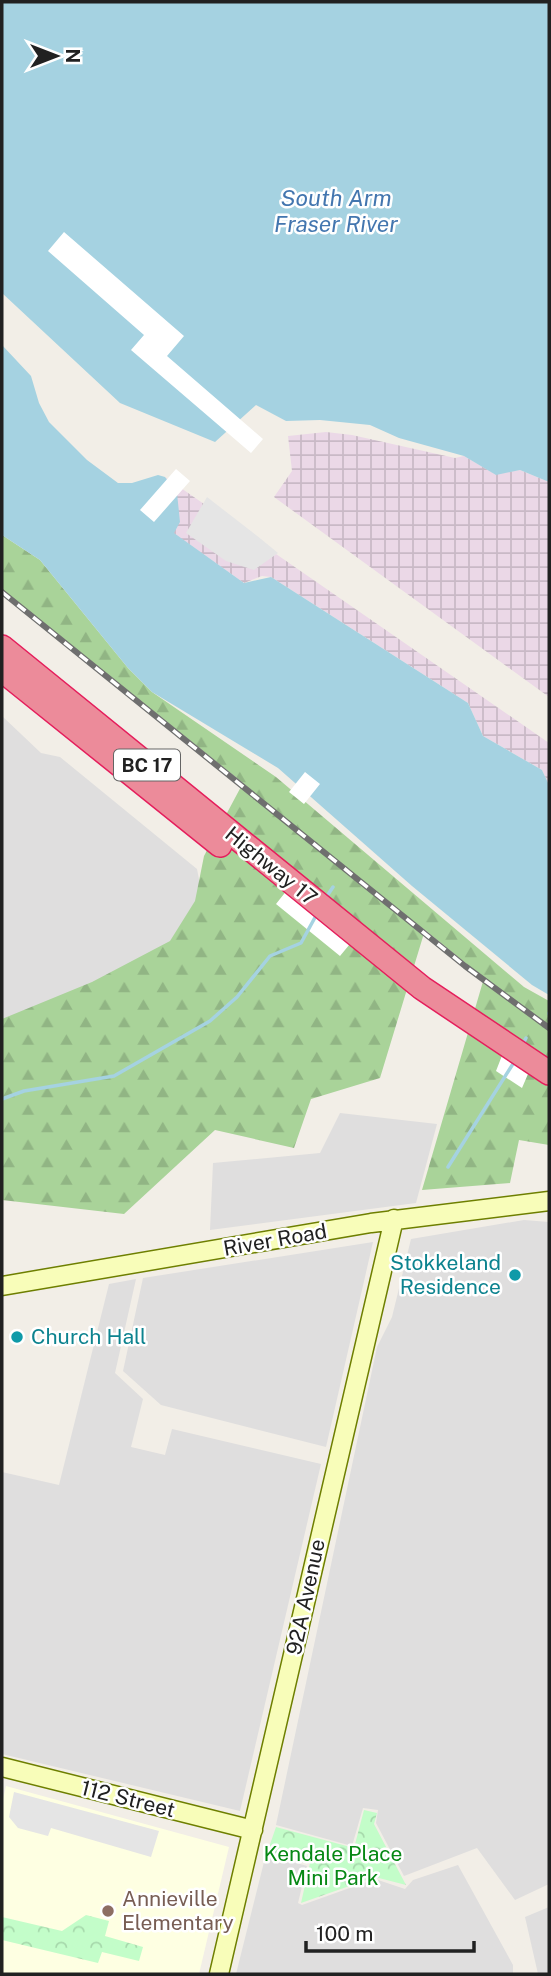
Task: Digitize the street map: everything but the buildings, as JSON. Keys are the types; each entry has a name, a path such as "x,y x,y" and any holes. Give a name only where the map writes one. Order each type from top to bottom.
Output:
{"highway":[{"name":"Highway 17","path":"2,647 352,942 503,1054 536,1071 549,1091"},
{"name":"Highway 17","path":"2,670 288,890"}],"street":[{"name":"River Road","path":"2,1286 394,1219 549,1201"},
{"name":"92A Avenue","path":"219,1974 394,1219"},
{"name":"112 Street","path":"2,1767 253,1830"}],"shaded area":[{"path":"326,432 352,435 455,458 464,456 495,474 520,470 549,482 549,697 274,497 292,471 288,436"},
{"path":"165,477 549,743 549,785 542,770 483,736 468,703 271,577 262,576 244,583 173,533 177,493"},
{"path":"207,497 278,553 254,570 226,561 186,533"},
{"path":"2,716 41,753 60,757 197,869 207,919 156,986 2,1033"},
{"path":"340,1113 437,1124 416,1203 210,1230 213,1163 320,1153"},
{"path":"524,1220 549,1222 549,1884 515,1900 477,1848 404,1876 376,1823 378,1810 363,1808 352,1846 276,1825 377,1347 392,1317 411,1239"},
{"path":"373,1242 326,1447 161,1405 123,1371 143,1278"},
{"path":"136,1279 115,1373 143,1399 131,1447 165,1455 172,1429 321,1464 240,1811 2,1754 2,1472 59,1485 109,1284"},
{"name":"Annieville Elementary","path":"6,1786 229,1847 199,1974 2,1974 2,1804"},
{"path":"14,1792 159,1831 151,1857 51,1828 48,1836 18,1828 9,1817"},
{"path":"266,1854 307,1866 298,1903 302,1905 375,1879 405,1889 413,1880 458,1865 513,1965 513,1974 236,1974"},
{"path":"549,1907 549,1974 538,1974 525,1917"}],"green space":[{"path":"2,535 40,560 128,668 152,692 276,777 524,987 549,1001 549,1145 519,1140 510,1183 422,1190 484,978 425,930 380,1078 311,1099 294,1148 215,1130 124,1214 2,1200 2,1019 92,982 170,941 195,901 204,856 243,783 2,590"},
{"name":"Kendale Place Mini Park","path":"364,1810 377,1813 374,1824 406,1885 375,1877 301,1903 310,1863 267,1853 276,1827 354,1848"},
{"path":"86,1915 109,1921 105,1936 143,1947 139,1961 102,1952 98,1963 2,1940 2,1917 62,1931"}],"water":[{"name":"South Arm Fraser River","path":"2,2 549,2 549,482 520,470 496,475 464,456 399,438 370,425 320,420 286,421 256,405 215,442 120,403 2,293"},
{"path":"2,345 31,376 39,403 49,422 87,460 118,483 132,483 158,475 165,477 177,493 180,522 174,533 244,583 271,577 468,703 483,736 542,770 549,785 549,995 532,985 412,886 278,768 152,692 128,668 40,560 2,535"}],"pier":[{"path":"64,232 184,336 167,356 263,439 251,453 131,350 144,335 48,251"},
{"path":"176,469 190,481 154,522 140,510"},
{"path":"305,772 320,784 304,804 289,792"},
{"path":"299,875 364,927 340,956 276,904"},
{"path":"510,1035 537,1053 522,1088 496,1071"}],"waterway":[{"path":"325,899 333,887"},
{"path":"2,1099 24,1091 114,1076 210,1021 237,997 270,956 301,943 318,912"},
{"path":"522,1046 526,1038"},
{"path":"448,1167 516,1059"}],"railway":[{"path":"2,592 465,966 549,1028"}],"place":[{"name":"Stokkeland Residence","path":"515,1275"},
{"name":"Church Hall","path":"17,1337"},
{"name":"Annieville Elementary","path":"108,1911"}]}
